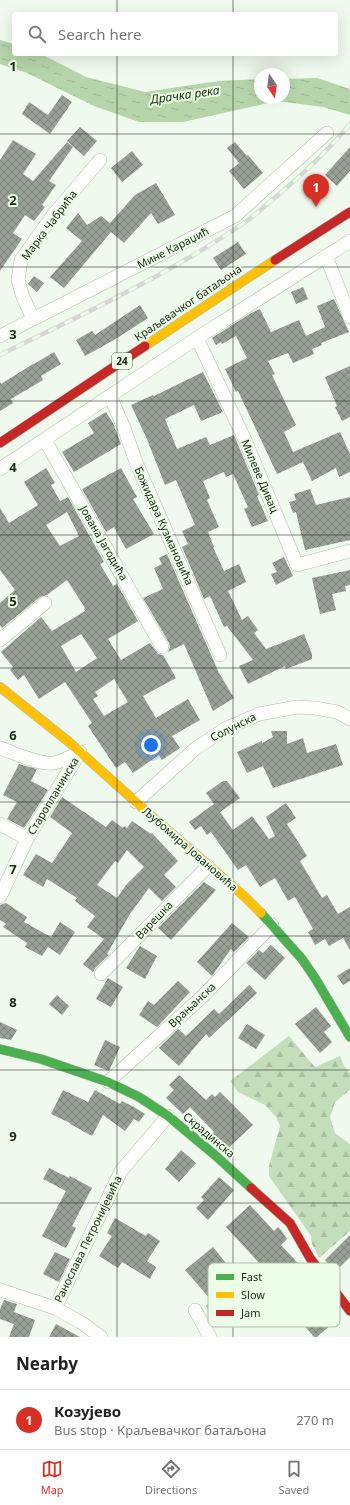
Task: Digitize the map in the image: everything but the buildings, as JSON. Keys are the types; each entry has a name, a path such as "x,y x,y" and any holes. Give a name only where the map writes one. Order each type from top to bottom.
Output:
{"street":[{"name":"Мине Караџић","path":"0,336 235,216 327,133"},
{"name":"Марка Чабрића","path":"33,319 23,297 18,280 21,260 53,215 100,160"},
{"name":"Краљевачког батаљона","path":"0,443 350,212"},
{"path":"0,470 197,338 350,241"},
{"path":"326,256 350,317"},
{"name":"Милеве Дивац","path":"197,338 245,440 297,565 350,550"},
{"name":"Божидара Кузмановића","path":"110,396 124,428 136,462 220,655"},
{"name":"Јована Јагодића","path":"45,440 162,647"},
{"path":"0,640 45,603"},
{"name":"Љубомира Јовановића","path":"0,687 69,742 208,866 244,896 302,959 350,1037"},
{"name":"Солунска","path":"136,802 195,749 225,729 259,714 297,707 315,708 332,711 350,720"},
{"path":"0,748 44,763 61,761 80,752"},
{"name":"Старопланинска","path":"0,897 27,839 80,752"},
{"name":"Старопланинска","path":"0,824 27,839"},
{"name":"Варешка","path":"101,974 208,866"},
{"name":"Врањанска","path":"108,1082 202,997 272,925"},
{"name":"Скрадинска","path":"0,1049 41,1059 108,1082 139,1097 168,1116 216,1156 290,1223 314,1263"},
{"name":"Ранослава Петронијевића","path":"55,1308 121,1171 168,1116"},
{"path":"0,1290 55,1308 82,1323 101,1337"},
{"name":"Скрадинска","path":"340,1298 350,1311"},
{"path":"195,1310 210,1337"}],"green space":[{"path":"289,1036 315,1067 340,1056 344,1066 350,1073 350,1090 335,1102 330,1117 335,1133 350,1144 350,1231 319,1258 312,1244 311,1236 269,1176 269,1166 280,1126 276,1117 265,1105 238,1092 230,1081"}],"water":[{"name":"Драчка река","path":"0,40 12,43 12,56 45,56 86,77 145,92 219,81 254,79 254,104 264,104 183,122 139,122 94,106 27,73 0,64"},
{"path":"317,78 350,89 350,115 323,107 290,103 290,79"}],"railway":[{"path":"0,355 157,276 188,259 247,221 313,164 350,124"}],"traffic: fast":[{"path":"261,913 302,959 350,1037"},
{"path":"0,1049 41,1059 108,1082 139,1097 168,1116 216,1156 251,1188"}],"traffic: slow":[{"path":"145,346 275,260"},
{"path":"0,687 69,742 244,896 261,913"}],"traffic: jam":[{"path":"275,260 350,212"},
{"path":"0,443 145,346"},
{"path":"251,1188 290,1223 314,1263"},
{"path":"340,1298 350,1311"}],"place":[{"name":"Козујево","path":"316,207"}]}
